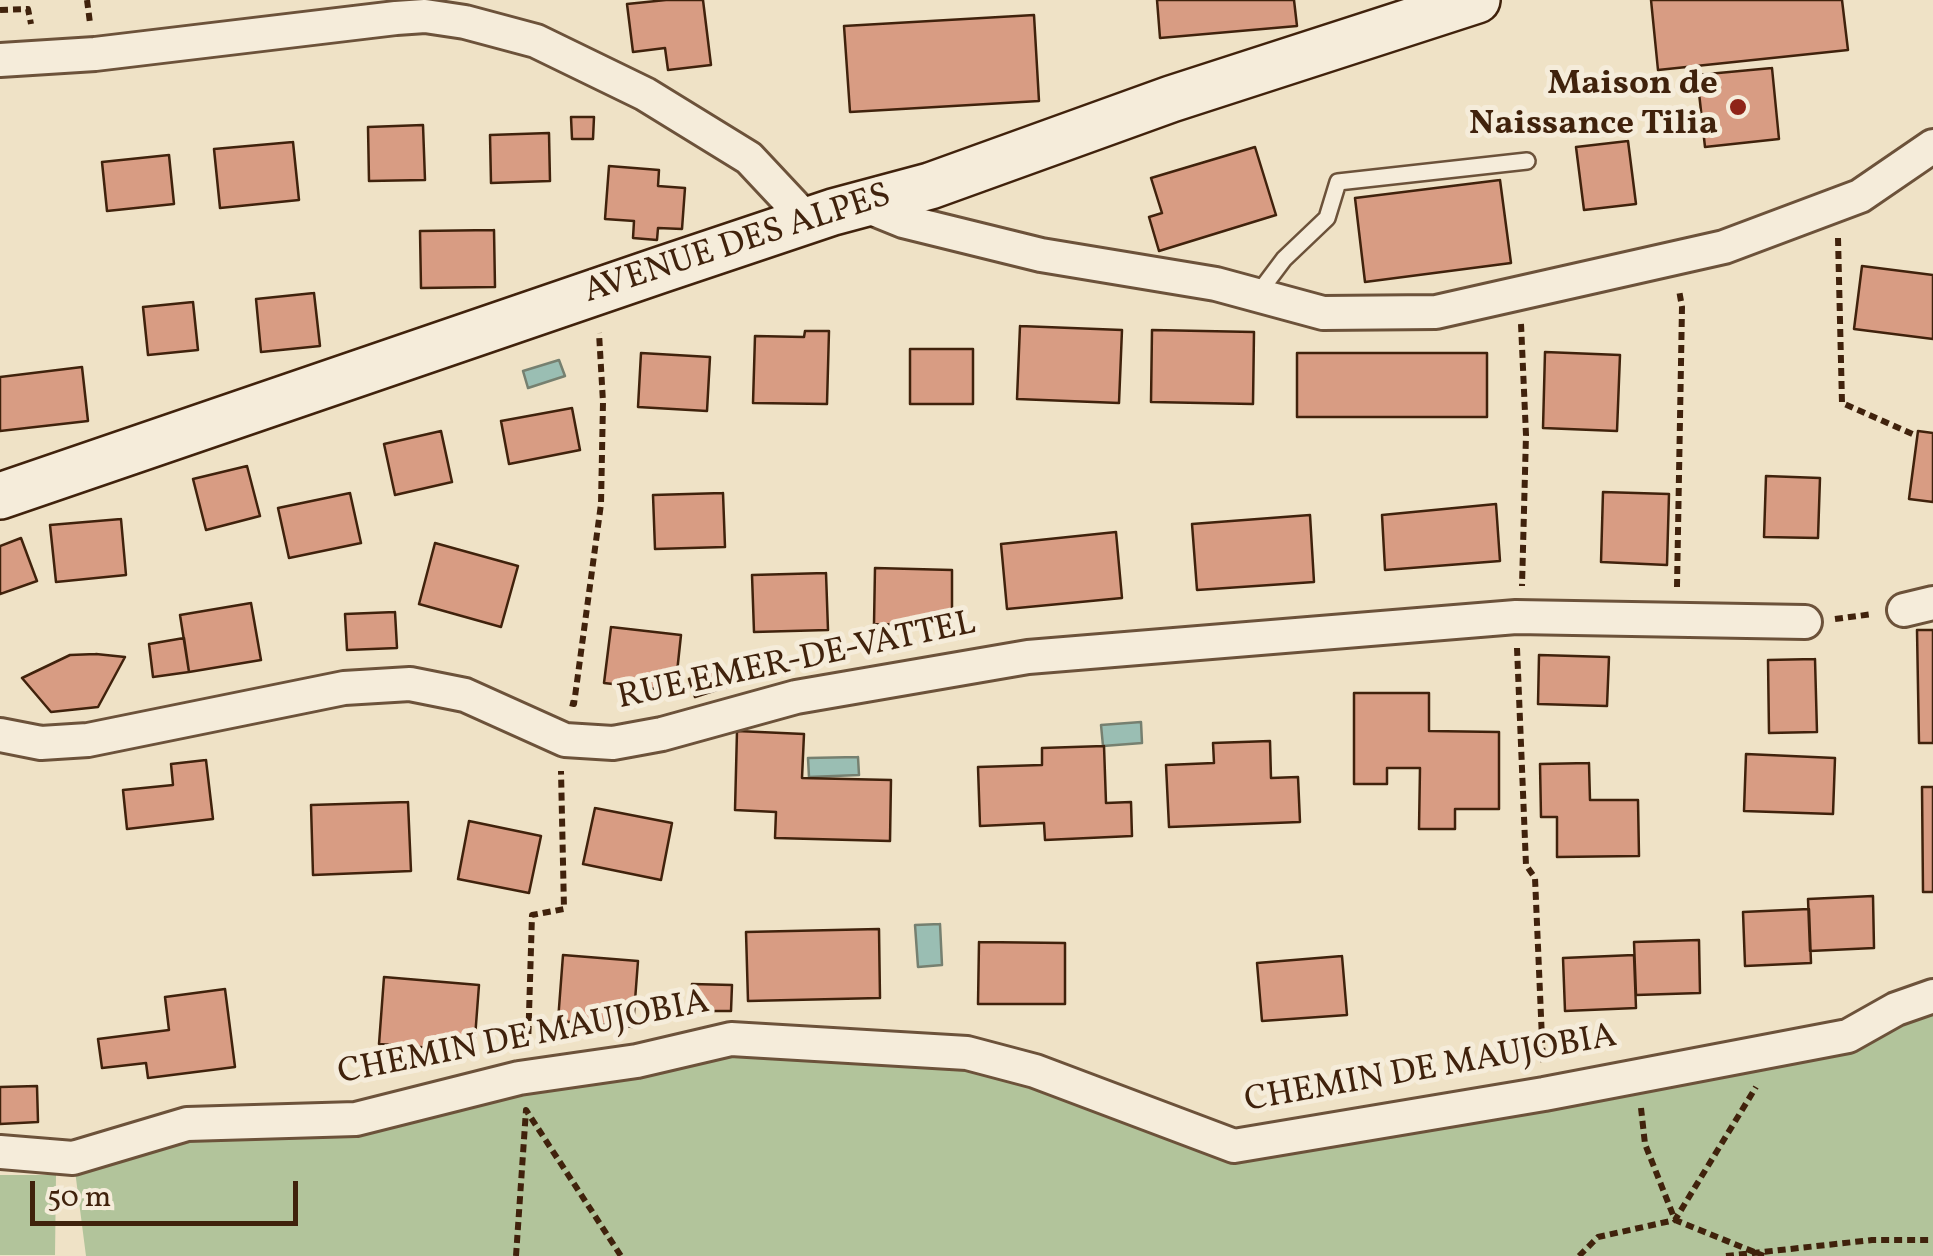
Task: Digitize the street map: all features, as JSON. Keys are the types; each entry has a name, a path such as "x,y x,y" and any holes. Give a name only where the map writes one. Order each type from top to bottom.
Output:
{"main road":[{"name":"AVENUE DES ALPES","path":"0,496 808,221 930,186 1170,99 1477,0"}],"street":[{"path":"0,60 94,54 396,18 424,16 465,22 536,41 645,94 749,158 808,221"},
{"path":"862,204 903,221 1040,256 1216,284 1322,312 1436,312 1724,247 1860,196 1933,146"},
{"name":"RUE EMER-DE-VATTEL","path":"0,735 42,743 88,740 344,688 410,684 464,695 565,740 613,743 662,734 796,697 1028,656 1516,617 1805,622"},
{"name":"CHEMIN DE MAUJOBIA","path":"0,1152 74,1158 187,1124 356,1119 494,1085 637,1061 732,1039 967,1053 1035,1071 1234,1146 1777,1052 1848,1036 1896,1009 1933,996"}],"lane":[{"path":"1257,295 1284,258 1326,218 1338,182 1527,161"}],"path":[{"path":"1838,237 1842,402 1918,436"},
{"path":"560,701 574,704 601,504 603,402 597,292"},
{"path":"1520,293 1526,435 1522,583 1516,617 1526,865 1535,878 1544,1094"},
{"path":"1677,620 1682,307"},
{"path":"1805,622 1918,607"},
{"path":"494,1085 493,1074 527,1066 532,915 564,909 560,777 565,740"},
{"path":"1675,1220 1777,1052"},
{"path":"1640,1097 1645,1144 1675,1220"},
{"path":"516,1256 526,1110 621,1256"},
{"path":"1580,1256 1598,1236 1675,1220 1761,1254"},
{"path":"1726,1256 1872,1240 1933,1240"}],"green space":[{"path":"1933,1008 1933,1256 86,1256 74,1163 187,1128 722,1053 891,1056 1053,1085 1239,1155 1873,1043"},
{"path":"0,1175 56,1175 55,1255 0,1255"}],"water":[{"path":"559,360 565,376 528,388 523,371"},
{"path":"1141,722 1142,743 1103,746 1101,725"},
{"path":"858,757 859,775 809,777 808,758"},
{"path":"940,924 942,965 918,967 915,925"}],"building":[{"path":"703,0 711,65 668,70 665,48 633,52 627,4"},
{"path":"1157,0 1294,0 1297,26 1160,38"},
{"path":"1651,0 1842,0 1848,50 1658,70"},
{"path":"1034,15 1039,101 850,112 844,26"},
{"name":"Maison de Naissance Tilia","path":"1772,68 1779,139 1705,147 1697,75"},
{"path":"571,117 594,117 593,139 572,139"},
{"path":"423,125 425,180 369,181 368,127"},
{"path":"549,133 550,181 491,183 490,135"},
{"path":"1628,141 1636,204 1584,210 1576,147"},
{"path":"293,142 299,200 220,208 214,149"},
{"path":"1255,147 1276,215 1159,251 1149,217 1162,213 1151,178"},
{"path":"169,155 174,204 107,211 102,162"},
{"path":"609,166 659,170 658,186 685,188 682,229 658,228 657,240 633,238 634,221 605,219"},
{"path":"1500,180 1511,263 1365,282 1355,198"},
{"path":"494,230 495,287 421,288 420,231"},
{"path":"1862,266 1933,275 1933,339 1854,329"},
{"path":"314,293 320,346 261,352 256,299"},
{"path":"193,302 198,350 148,355 143,307"},
{"path":"1020,326 1122,330 1119,403 1017,399"},
{"path":"1152,330 1254,332 1253,404 1151,402"},
{"path":"805,331 829,331 827,404 753,403 755,336 804,337"},
{"path":"910,349 973,349 973,404 910,404"},
{"path":"1545,352 1620,355 1617,431 1543,428"},
{"path":"641,353 710,357 707,411 638,407"},
{"path":"1297,353 1487,353 1487,417 1297,417"},
{"path":"82,367 88,421 0,431 0,377"},
{"path":"572,408 580,450 509,464 501,421"},
{"path":"441,431 452,482 395,495 384,444"},
{"path":"1918,431 1933,433 1933,502 1909,499"},
{"path":"247,466 260,516 206,530 193,479"},
{"path":"1766,476 1820,478 1818,538 1764,537"},
{"path":"1603,492 1669,494 1667,565 1601,562"},
{"path":"350,493 361,543 289,558 278,508"},
{"path":"723,493 725,547 655,549 653,495"},
{"path":"1496,504 1500,561 1385,570 1382,515"},
{"path":"1310,515 1314,582 1197,590 1192,524"},
{"path":"121,519 126,575 56,582 50,525"},
{"path":"1116,532 1122,598 1007,609 1001,544"},
{"path":"21,538 37,581 0,594 0,546"},
{"path":"435,543 518,566 501,627 419,604"},
{"path":"875,568 952,570 952,625 874,624"},
{"path":"826,573 828,630 754,632 752,575"},
{"path":"251,603 261,660 189,672 180,615"},
{"path":"395,612 397,648 347,650 345,614"},
{"path":"611,627 681,635 675,691 604,683"},
{"path":"1917,630 1933,630 1933,743 1919,743"},
{"path":"184,638 189,672 153,677 149,644"},
{"path":"70,655 125,657 98,707 51,712 22,678"},
{"path":"1539,655 1609,657 1607,706 1538,704"},
{"path":"1815,659 1817,732 1769,733 1768,660"},
{"path":"724,668 729,686 695,697 689,679"},
{"path":"1354,693 1429,693 1429,731 1499,732 1499,809 1455,809 1455,829 1419,829 1420,768 1387,768 1387,784 1354,784"},
{"path":"737,731 804,734 802,778 891,780 890,841 775,838 776,812 735,810"},
{"path":"1270,741 1271,778 1298,777 1300,822 1169,827 1166,765 1214,763 1213,743"},
{"path":"1104,746 1106,803 1131,802 1132,836 1045,840 1044,823 980,826 978,767 1042,765 1042,748"},
{"path":"1746,754 1835,758 1833,814 1744,811"},
{"path":"206,760 213,819 127,829 123,790 173,785 171,764"},
{"path":"1589,763 1590,800 1638,800 1639,856 1557,857 1557,817 1541,817 1540,764"},
{"path":"1922,787 1933,787 1933,892 1923,892"},
{"path":"408,802 411,871 313,875 311,805"},
{"path":"595,808 672,823 661,880 583,864"},
{"path":"469,821 541,836 529,893 458,879"},
{"path":"1873,896 1874,948 1810,951 1808,899"},
{"path":"1809,909 1811,963 1745,966 1743,912"},
{"path":"879,929 880,998 748,1001 746,932"},
{"path":"1699,940 1700,993 1636,995 1634,942"},
{"path":"979,942 1065,943 1065,1004 978,1004"},
{"path":"563,955 638,961 633,1027 558,1021"},
{"path":"1634,955 1636,1008 1565,1011 1563,958"},
{"path":"1342,956 1347,1015 1262,1021 1257,963"},
{"path":"384,977 479,985 474,1051 379,1044"},
{"path":"692,984 732,985 731,1011 692,1011"},
{"path":"225,989 235,1067 148,1078 146,1063 102,1068 98,1039 169,1030 165,997"},
{"path":"37,1086 38,1122 0,1124 0,1087"}],"place":[{"name":"Maison de Naissance Tilia","path":"1738,107"}]}
